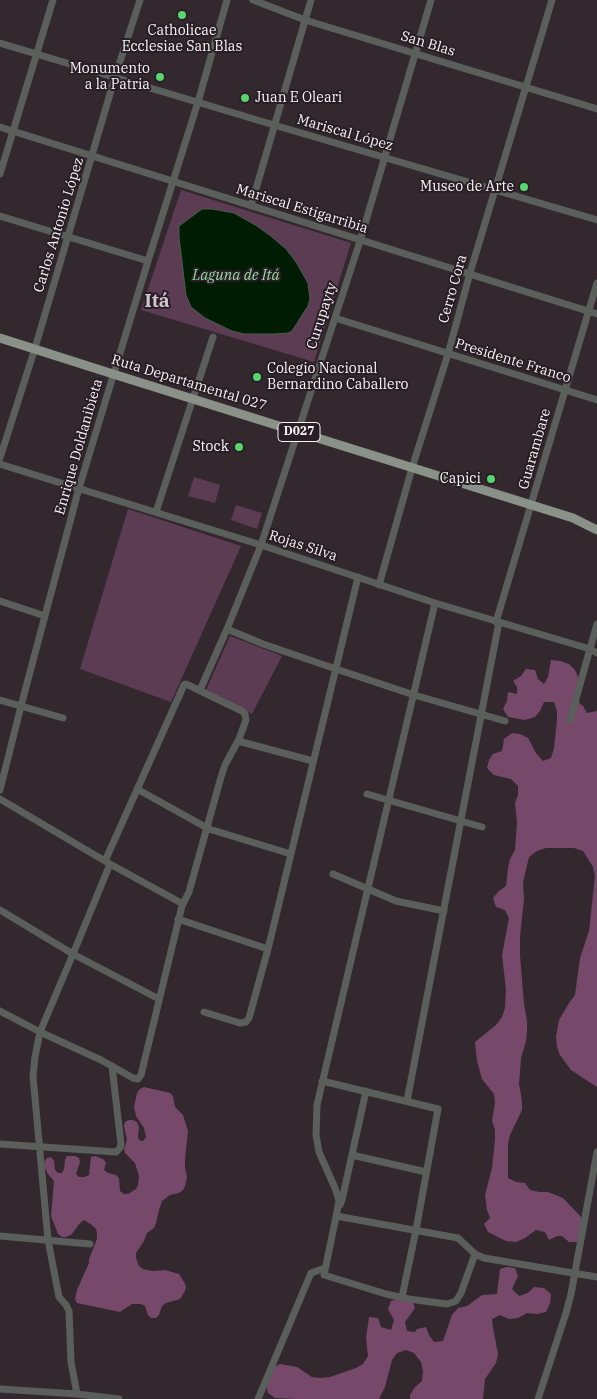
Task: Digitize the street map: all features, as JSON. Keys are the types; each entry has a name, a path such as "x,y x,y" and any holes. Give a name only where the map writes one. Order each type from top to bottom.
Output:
{"main road":[{"name":"Ruta Departamental 027","path":"0,338 573,518 597,530"}],"street":[{"path":"0,174 53,0"},
{"name":"Carlos Antonio López","path":"0,458 140,0"},
{"name":"Enrique Doldanibieta","path":"0,790 79,488 198,102 227,0"},
{"name":"San Blas","path":"253,0 305,20 597,108"},
{"path":"251,206 311,0"},
{"name":"Curupayty","path":"200,690 227,630 261,545 360,241 431,0"},
{"name":"Cerro Cora","path":"379,585 412,468 448,354 552,0"},
{"name":"Mariscal López","path":"0,43 274,126 597,220"},
{"name":"Mariscal Estigarribia","path":"0,127 597,314"},
{"path":"0,216 148,261"},
{"name":"Guarambare","path":"408,1101 498,622 597,283"},
{"name":"Presidente Franco","path":"335,318 597,400"},
{"path":"156,512 214,337"},
{"name":"Rojas Silva","path":"0,464 261,545 435,603 590,649 597,653"},
{"path":"204,1012 234,1022 246,1022 249,1018 268,948 358,577"},
{"path":"0,601 45,616"},
{"path":"435,603 316,1105 316,1135 319,1152 335,1188 338,1200 337,1214 324,1275 402,1298 447,1304 456,1301 461,1293 475,1254"},
{"path":"570,720 597,624"},
{"path":"227,630 414,695 505,721"},
{"path":"0,1011 40,1032 112,1066 133,1078 138,1078 141,1075 178,919 189,892 220,777 246,720 242,710 200,690 186,684 184,685 137,789 107,862 73,954 40,1032 35,1057 34,1076 48,1240 59,1297 69,1311 72,1362 77,1394"},
{"path":"0,700 63,718"},
{"path":"238,741 313,761"},
{"path":"137,789 207,828 291,854"},
{"path":"366,794 482,827"},
{"path":"0,799 183,904"},
{"path":"333,874 396,901 444,911"},
{"path":"0,910 73,954 159,999"},
{"path":"178,919 268,948"},
{"path":"0,1144 116,1152 121,1144 112,1066"},
{"path":"322,1081 438,1109 402,1298"},
{"path":"337,1214 342,1200 366,1091"},
{"path":"538,1399 566,1313 595,1177 597,1152"},
{"path":"352,1155 426,1172"},
{"path":"337,1214 458,1238 475,1254 484,1258 597,1278"},
{"path":"0,1236 90,1244"},
{"path":"258,1399 312,1273 326,1268"},
{"path":"0,1389 119,1399"}],"shaded area":[{"path":"181,190 351,243 314,362 141,310"},
{"path":"194,477 220,485 215,503 188,496"},
{"path":"236,505 262,513 257,529 231,520"},
{"path":"128,509 241,546 171,702 80,669"},
{"path":"230,636 282,656 252,714 206,690"},
{"path":"551,660 569,664 575,670 579,679 577,696 580,704 587,713 597,711 597,1087 571,1070 560,1055 556,1037 559,1020 575,995 580,958 589,931 595,876 593,867 583,851 574,848 546,848 537,851 529,857 523,882 524,899 520,955 527,1031 521,1058 519,1084 522,1110 508,1143 508,1178 516,1182 525,1183 530,1190 548,1192 563,1198 582,1218 578,1242 569,1242 562,1236 549,1240 545,1232 536,1230 516,1242 506,1241 488,1232 484,1224 490,1218 485,1195 492,1168 495,1130 492,1121 495,1103 494,1094 482,1079 477,1061 475,1042 496,1025 502,1017 505,1008 506,990 502,955 509,918 505,910 496,907 493,898 506,886 510,859 515,850 517,822 515,803 518,795 518,786 511,779 494,775 487,768 493,754 502,751 504,739 512,733 528,738 543,761 551,758 557,720 554,702 544,702 535,717 525,720 508,717 503,709 507,701 508,692 517,694 517,687 513,681 521,676 526,669 535,670 538,679 544,684 548,677"},
{"path":"144,1087 170,1093 173,1096 175,1107 183,1115 188,1131 185,1160 187,1177 185,1186 179,1193 170,1195 162,1201 154,1228 147,1233 136,1253 139,1266 143,1269 152,1271 165,1270 179,1274 186,1286 180,1299 162,1306 156,1318 151,1318 145,1306 141,1304 132,1304 120,1312 77,1303 75,1299 77,1290 89,1263 97,1239 97,1233 92,1225 84,1220 71,1235 62,1237 58,1234 51,1216 54,1181 44,1166 47,1158 51,1157 54,1161 55,1170 58,1173 62,1173 67,1156 75,1156 79,1158 80,1162 76,1174 79,1177 85,1177 89,1175 91,1157 95,1156 103,1159 106,1163 104,1170 119,1178 120,1191 128,1194 136,1189 139,1176 135,1163 125,1153 124,1149 127,1140 124,1126 125,1122 129,1120 137,1122 139,1140 143,1141 146,1137 134,1107 137,1093"},
{"path":"507,1267 515,1268 518,1276 512,1289 519,1296 528,1293 534,1287 544,1288 551,1294 550,1303 546,1312 537,1314 527,1313 518,1318 509,1319 500,1315 492,1319 498,1354 496,1363 485,1379 483,1399 410,1399 410,1395 415,1387 422,1381 423,1371 421,1362 414,1353 406,1350 397,1353 392,1360 385,1387 379,1399 275,1398 268,1393 266,1385 272,1368 280,1364 297,1367 312,1377 321,1378 330,1377 363,1364 368,1356 366,1338 369,1317 378,1318 381,1327 391,1330 394,1320 388,1309 391,1301 400,1298 412,1299 415,1308 405,1322 407,1331 415,1332 417,1329 426,1327 434,1342 443,1341 452,1315 458,1308 467,1306 482,1295 497,1294 500,1269"}],"water":[{"name":"Laguna de Itá","path":"202,209 234,213 272,237 286,249 296,262 308,283 310,299 308,306 292,331 275,334 244,334 232,331 205,318 191,307 186,295 179,226"}],"place":[{"name":"Catholicae Ecclesiae San Blas","path":"182,15"},
{"name":"Monumento a la Patria","path":"160,77"},
{"name":"Juan E Oleari","path":"245,98"},
{"name":"Museo de Arte","path":"524,187"},
{"name":"Colegio Nacional Bernardino Caballero","path":"257,377"},
{"name":"Stock","path":"239,447"},
{"name":"Capici","path":"491,479"}],"district":[{"name":"Itá","path":"157,302"}]}
